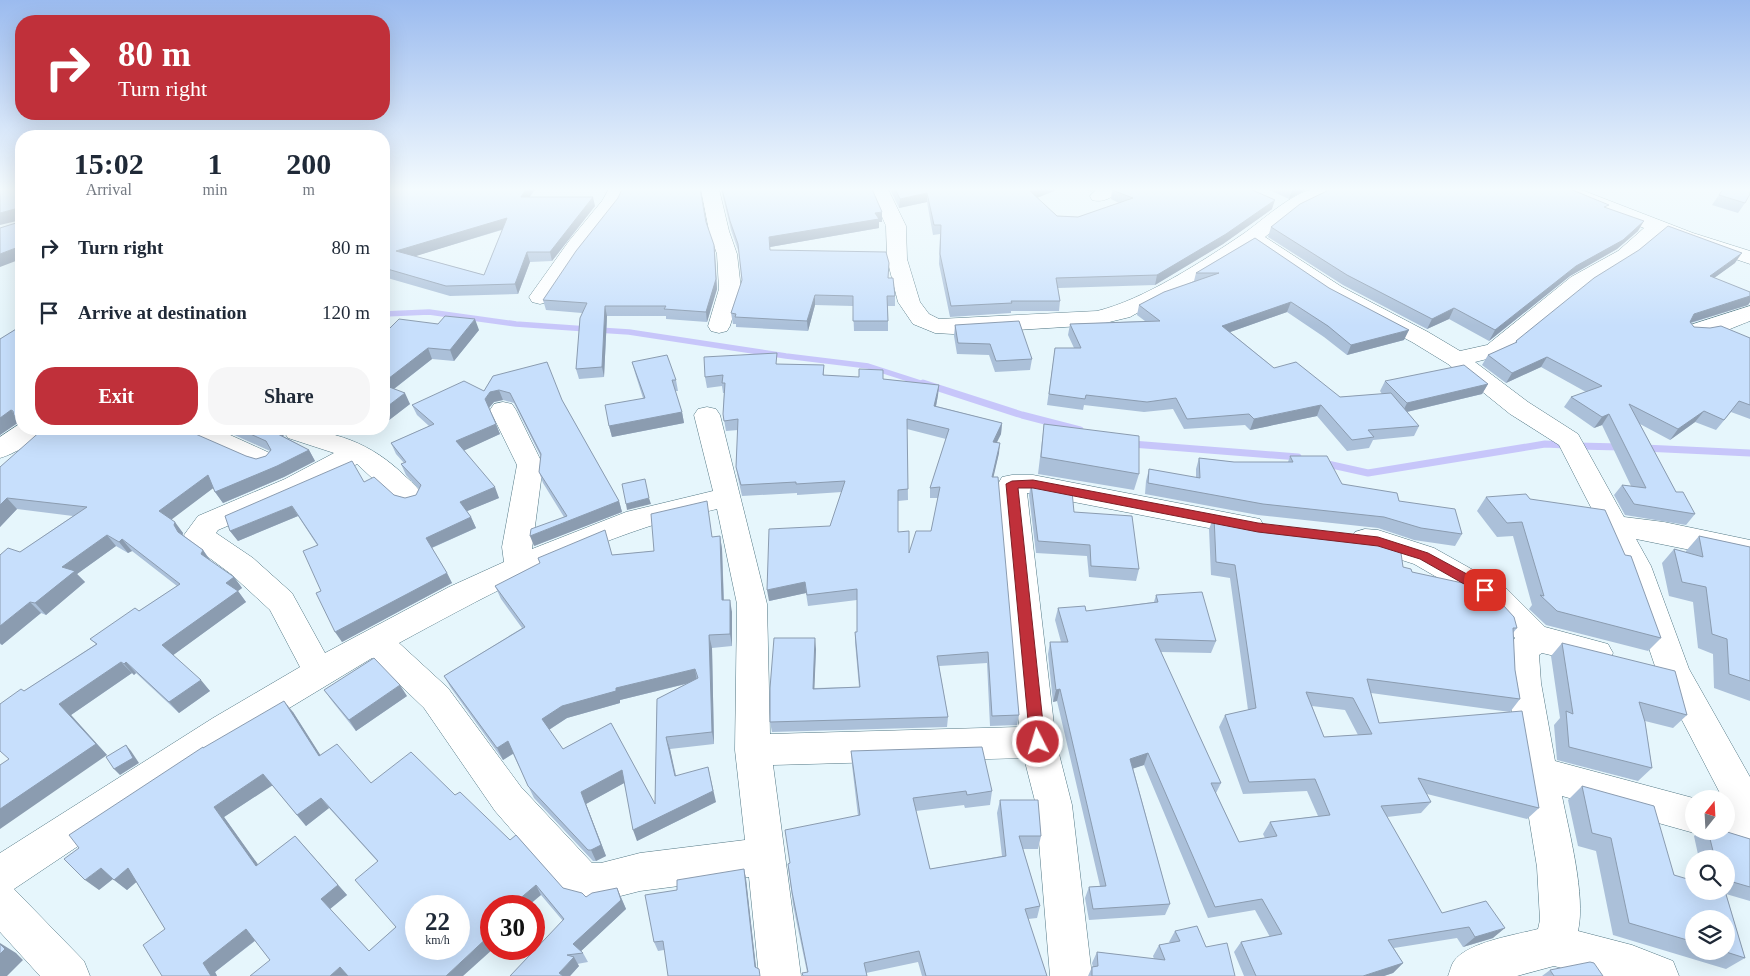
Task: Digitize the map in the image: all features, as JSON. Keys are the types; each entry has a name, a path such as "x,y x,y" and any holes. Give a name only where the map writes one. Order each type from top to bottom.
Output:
{"street":[{"path":"540,297 585,235"},
{"path":"719,326 730,289 728,254 720,235"},
{"path":"896,235 897,259 909,302 921,319 935,326 982,327 1096,318 1122,312 1158,294 1254,235"},
{"path":"1456,358 1495,350 1579,282 1626,255 1649,235"},
{"path":"1683,235 1750,258"},
{"path":"1252,237 1334,292 1456,358 1519,408 1572,444 1636,566 1674,672 1750,813"},
{"path":"1694,331 1706,330 1750,313"},
{"path":"503,410 530,465 517,547 519,568"},
{"path":"707,415 752,604 753,750 780,976"},
{"path":"0,448 21,435"},
{"path":"208,435 263,460"},
{"path":"303,435 357,452 374,463 410,498"},
{"path":"319,672 281,602 242,566 198,535 208,523 295,486 357,452"},
{"path":"1071,976 1054,805 1038,742 1012,484 1033,484 1134,505 1276,530"},
{"path":"0,875 219,732 374,640 519,568 625,524 728,497"},
{"path":"1615,526 1664,533 1750,550"},
{"path":"1341,537 1378,542 1424,556 1496,597 1536,639 1556,642 1674,672"},
{"path":"1536,639 1523,650 1524,683 1556,867 1560,920 1554,945"},
{"path":"374,640 436,698 508,798 583,882 601,882 640,872 767,856"},
{"path":"753,750 1038,742"},
{"path":"1541,774 1685,813"},
{"path":"1735,827 1750,831"},
{"path":"0,904 69,976"},
{"path":"1469,976 1482,965 1554,945 1632,966 1658,976"}],"building":[{"path":"0,235 15,235 15,248 0,254"},
{"path":"390,235 451,235 396,251 484,275 500,235 564,235 550,252 527,252 515,284 446,286 390,270"},
{"path":"589,235 710,235 714,245 716,279 706,312 664,309 666,306 605,306 602,367 576,369 580,318 587,303 543,300"},
{"path":"735,235 784,235 769,237 770,250 886,252 889,263 888,278 893,278 895,296 887,296 888,321 853,321 853,296 815,295 807,321 735,317 736,314 731,313 742,280 738,244"},
{"path":"941,235 1225,235 1157,275 1056,278 1060,301 1011,301 1012,303 951,306 940,254"},
{"path":"1283,235 1629,235 1623,240 1576,266 1495,330 1454,308 1432,319 1347,275"},
{"path":"1658,235 1691,235 1742,253 1710,276 1750,292 1750,296 1694,314 1690,322 1694,327 1710,328 1721,326 1750,338 1750,405 1739,401 1724,420 1704,411 1678,429 1629,404 1676,492 1683,492 1695,514 1634,504 1622,485 1646,488 1609,414 1602,417 1571,397 1602,386 1547,357 1512,373 1488,355 1517,342 1594,278 1639,250"},
{"path":"1255,238 1329,288 1409,330 1351,345 1328,326 1291,302 1222,326 1274,368 1296,362 1340,397 1391,393 1419,426 1368,430 1374,437 1352,440 1321,405 1254,419 1249,414 1187,419 1176,398 1147,402 1086,395 1085,399 1049,394 1055,348 1081,348 1070,324 1160,321 1139,305 1164,292 1219,273 1196,273"},
{"path":"445,316 475,319 450,350 428,348 390,377 390,328 399,319 438,324"},
{"path":"1019,321 1032,359 996,361 990,344 958,343 955,325"},
{"path":"15,330 15,416 11,410 0,418 0,339"},
{"path":"777,353 776,364 824,365 823,375 859,377 859,369 883,370 883,379 939,385 934,406 1002,423 993,442 1000,443 992,477 998,477 1019,715 992,716 988,652 937,656 948,717 770,722 770,688 774,638 815,638 813,689 860,687 855,632 857,632 857,589 807,595 805,582 767,590 769,529 830,526 845,481 741,485 736,467 738,419 724,421 725,383 722,383 723,375 705,377 704,357","holes":["907,419 949,429 930,488 940,487 931,531 916,531 909,553 909,531 898,532 898,490 908,489"]},
{"path":"667,355 676,380 672,380 682,412 609,426 605,405 645,398 632,362"},
{"path":"547,362 562,400 619,501 530,536 531,529 567,516 539,472 541,454 510,393 499,390 490,392 485,399 496,424 456,441 495,487 460,502 471,517 426,538 447,573 335,632 316,593 321,591 303,551 318,545 292,506 230,531 225,516 352,461 364,482 374,477 394,495 405,498 416,495 421,485 401,464 406,462 391,443 434,424 412,405 464,381 484,391 493,376"},
{"path":"1464,365 1488,384 1407,403 1385,381"},
{"path":"390,387 405,393 390,404"},
{"path":"1044,424 1139,436 1139,474 1041,457"},
{"path":"36,435 198,435 256,459 266,456 271,450 266,441 252,435 280,435 309,450 277,466 215,492 208,475 159,511 175,522 174,525 178,532 203,550 201,554 234,577 226,583 238,591 162,645 201,680 169,702 126,662 124,664 121,662 59,704 96,744 0,809 0,765 9,759 0,751 0,704 21,689 24,691 97,644 90,639 135,608 139,611 180,584 122,539 119,542 107,535 62,567 75,571 35,603 30,602 0,626 0,555 8,548 20,552 87,507 7,498 0,505 0,467"},
{"path":"1290,456 1327,456 1342,484 1397,493 1399,501 1455,509 1462,534 1421,528 1384,517 1263,504 1148,483 1149,469 1200,478 1199,458 1234,462 1293,462"},
{"path":"645,479 649,498 626,504 622,484"},
{"path":"1031,484 1072,491 1074,512 1132,516 1139,569 1091,566 1090,545 1038,541"},
{"path":"1526,494 1530,499 1605,510 1625,555 1631,556 1661,638 1557,611 1540,595 1544,596 1522,522 1507,523 1486,497"},
{"path":"707,501 712,537 720,536 722,600 730,600 730,634 709,635 712,732 666,737 675,776 708,767 713,791 633,830 622,770 581,792 601,845 588,850 528,786 508,741 497,748 444,676 525,627 495,586 540,563 538,558 605,530 612,555 654,551 651,514","holes":["695,669 698,678 657,699 655,804 611,723 563,749 542,719 562,706 616,691 616,688"]},
{"path":"1214,516 1263,526 1384,541 1400,546 1403,567 1411,569 1412,572 1481,587 1493,594 1514,617 1517,628 1513,628 1515,670 1520,699 1367,679 1379,723 1522,711 1539,808 1418,778 1431,802 1381,806 1442,913 1486,901 1505,928 1475,937 1469,927 1388,940 1403,963 1363,976 1256,976 1241,942 1282,934 1262,899 1215,907 1148,753 1130,759 1170,904 1093,909 1089,887 1106,886 1060,689 1056,690 1050,642 1068,642 1058,608 1085,606 1086,611 1158,602 1156,595 1202,592 1216,641 1155,639 1221,783 1211,783 1239,842 1277,836 1270,822 1330,815 1315,779 1249,782 1225,715 1256,708 1235,565 1216,562","holes":["1306,692 1353,698 1372,734 1324,737"]},
{"path":"1699,536 1750,547 1750,681 1729,674 1727,639 1712,634 1706,587 1682,582 1674,549 1703,557"},
{"path":"1562,643 1675,671 1687,715 1639,702 1645,722 1652,768 1569,747 1566,711 1573,714"},
{"path":"374,658 400,685 349,720 324,690"},
{"path":"284,701 319,756 337,744 371,783 411,752 455,795 460,792 510,840 516,835 563,888 582,893 586,897 592,893 617,888 621,900 573,944 583,953 567,955 574,957 559,973 563,976 510,976 525,960 545,960 545,939 564,919 536,885 524,895 480,895 480,944 470,954 470,895 405,895 405,960 463,960 446,976 348,976 340,967 330,976 250,976 270,960 246,929 203,963 211,976 162,976 143,945 165,929 128,868 114,880 101,868 85,880 64,859 79,848 69,835 203,747","holes":["263,774 297,815 321,798 378,861 355,880 396,927 369,951 321,899 338,885 295,836 256,866 214,807"]},
{"path":"126,745 133,758 114,769 106,757"},
{"path":"982,747 992,791 967,795 966,791 913,798 930,869 1006,856 1000,800 1038,800 1041,836 1019,836 1040,906 1025,909 1047,976 926,976 919,951 864,963 867,976 803,976 802,973 808,972 792,892 785,830 860,815 851,751"},
{"path":"1582,786 1654,806 1674,875 1685,878 1685,900 1728,900 1731,910 1685,910 1685,939 1629,923 1611,838 1592,833"},
{"path":"1735,834 1750,839 1750,887 1735,883 1735,850 1713,850 1710,840 1735,840"},
{"path":"744,869 755,967 759,969 760,976 668,976 663,941 654,942 645,895 677,890 677,880"},
{"path":"1735,924 1745,958 1735,955"},
{"path":"1197,926 1206,947 1227,943 1235,976 1092,976 1092,967 1098,966 1097,952 1165,960 1159,945 1180,941 1175,931"},
{"path":"0,944 5,949 0,954"},
{"path":"1590,962 1594,963 1603,976 1554,976 1550,970"}],"waterway":[{"path":"390,314 429,312 516,324 587,329"},
{"path":"598,330 629,332 786,356 868,366 927,385"},
{"path":"923,383 1022,415 1080,430"},
{"path":"1132,444 1298,457"},
{"path":"1323,463 1368,473 1545,444 1566,445"},
{"path":"1577,446 1621,447"},
{"path":"1644,448 1750,453"}],"route":[{"path":"1038,742 1012,484 1033,484 1134,505 1258,527 1378,542 1424,556 1485,590"}]}
